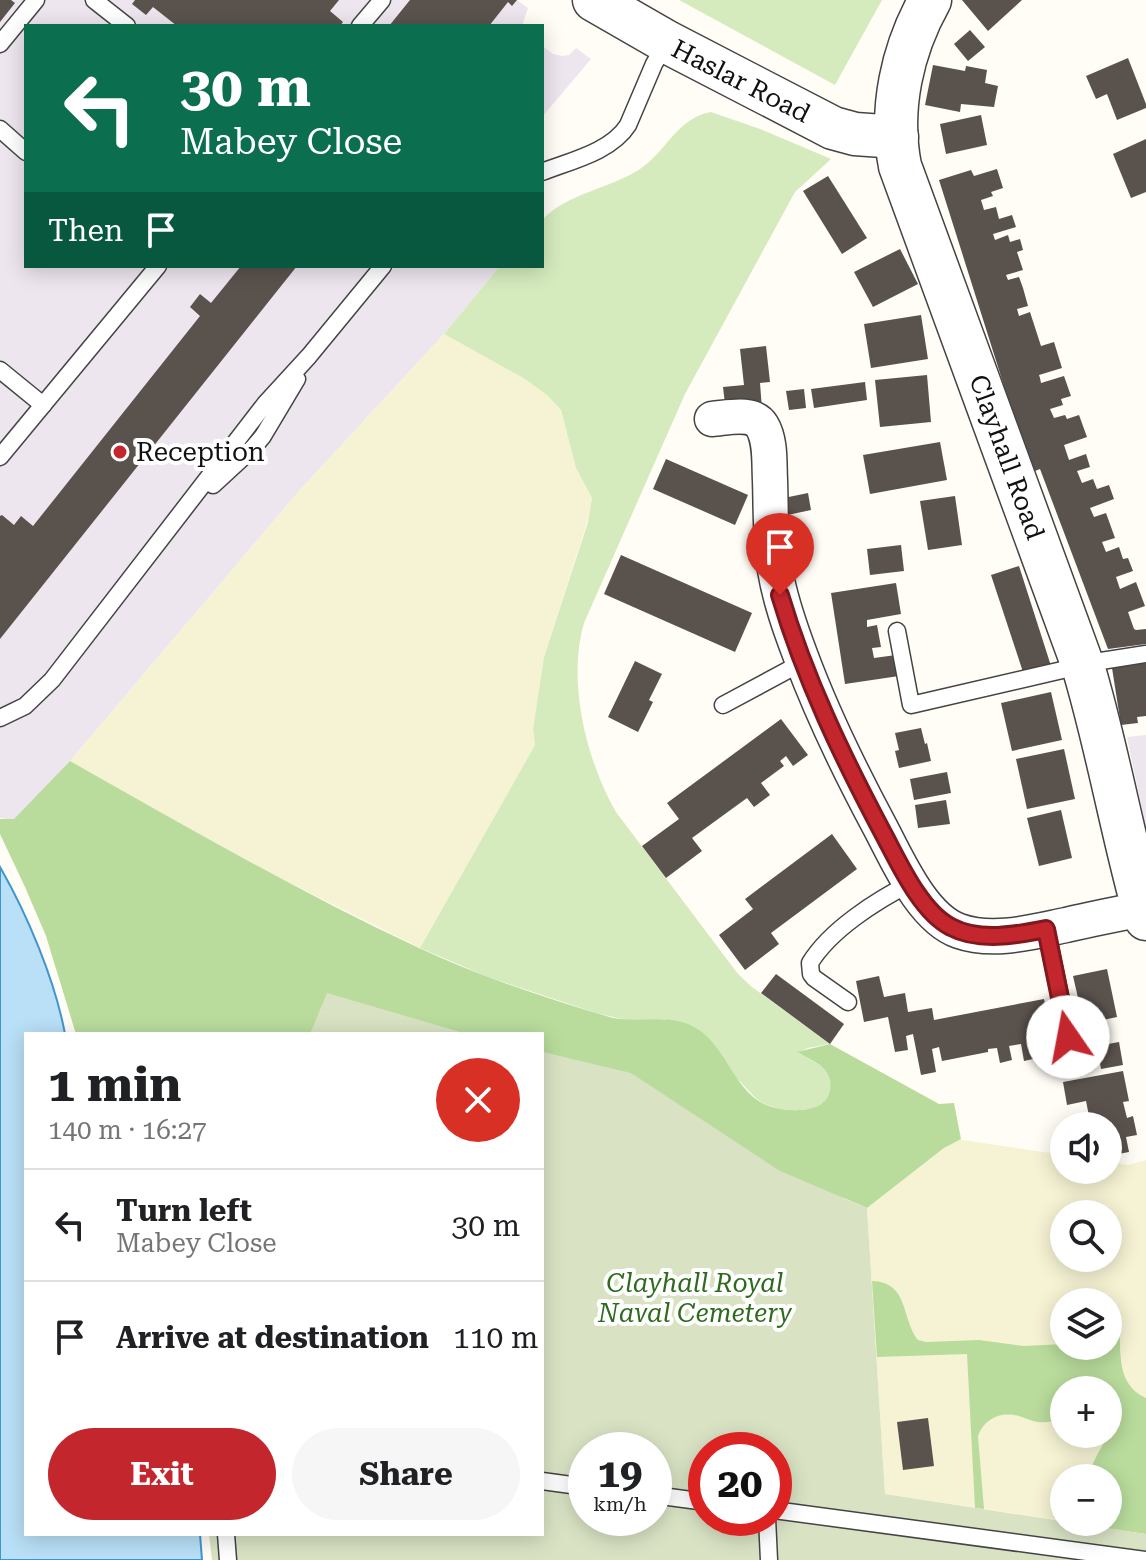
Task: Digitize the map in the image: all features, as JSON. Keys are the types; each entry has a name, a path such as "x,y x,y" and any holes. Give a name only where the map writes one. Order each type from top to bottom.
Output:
{"street":[{"name":"Haslar Road","path":"594,0 667,42 833,128 855,134 897,137"},
{"name":"Clayhall Road","path":"930,0 915,29 903,68 896,110 899,158 904,180 932,249 1083,666 1127,816 1145,914"},
{"path":"712,419 750,417 758,421 764,430 769,453 774,566 783,608 840,749 911,883 927,907 958,931 1000,936 1145,914"}],"lane":[{"path":"0,44 36,0"},
{"path":"94,0 124,24"},
{"path":"362,24 382,0"},
{"path":"544,171 600,148 622,133 667,42"},
{"path":"0,129 24,150"},
{"path":"0,457 156,268"},
{"path":"0,718 25,706 52,680 180,515 252,449 273,422 309,356 381,268"},
{"path":"0,370 43,405"},
{"path":"897,631 911,705 1101,661 1146,654"},
{"path":"723,705 803,662"},
{"path":"848,1002 814,978 810,963 857,916 911,883"},
{"path":"1046,929 1074,1064"},
{"path":"544,1481 568,1485"},
{"path":"792,1513 1045,1553 1146,1560"},
{"path":"226,1536 228,1560"},
{"path":"768,1536 769,1560"}],"shaded area":[{"path":"0,0 517,0 528,8 523,24 24,24 24,268 498,268 444,334 300,490 70,761 14,820 0,818"},
{"path":"544,47 562,56 569,55 576,48 591,59 544,115"},
{"path":"444,334 525,379 561,410 576,468 592,498 591,510 544,657 533,729 535,745 420,948 252,864 70,761 300,490"},
{"path":"1146,735 1146,829 1127,737"},
{"path":"956,1139 1050,1153 1050,1184 1122,1184 1122,1164 1146,1160 1146,1534 1122,1530 1122,1464 1050,1464 1050,1519 885,1494 867,1208"}],"green space":[{"path":"679,0 882,0 835,85"},
{"path":"711,112 831,159 795,192 685,394 584,623 579,646 579,695 588,745 616,812 738,974 838,1050 829,1044 798,1053 822,1067 831,1083 831,1090 820,1105 804,1110 764,1104 665,1019 630,1021 596,1013 488,977 420,948 535,745 533,729 544,657 588,522 592,498 576,468 561,410 525,379 444,334 498,268 544,268 544,218 552,211 640,169 681,128 700,115"},
{"path":"70,761 286,881 442,959 515,987 613,1018 674,1020 692,1026 714,1044 748,1092 772,1107 806,1109 815,1107 827,1098 831,1084 827,1073 817,1063 797,1052 830,1044 939,1104 954,1103 961,1139 944,1148 867,1208 844,1198 816,1194 610,1069 544,1052 544,1032 75,1032 46,936 0,834 0,819 14,819"},
{"path":"327,993 460,1032 311,1032"},
{"name":"Clayhall Royal Naval Cemetery","path":"544,1052 631,1073 780,1171 867,1208 885,1494 1050,1519 1050,1536 1122,1536 1122,1530 1146,1534 1146,1560 212,1560 209,1536 544,1536"},
{"path":"872,1281 884,1283 898,1294 918,1340 1050,1345 1050,1360 1121,1360 1126,1379 1137,1393 1146,1398 1146,1534 1122,1530 1122,1464 1093,1464 1101,1448 1122,1448 1122,1376 1050,1376 1050,1421 1038,1422 1006,1414 989,1420 978,1436 984,1509 975,1508 967,1354 877,1357"}],"water":[{"path":"0,867 39,948 65,1032 24,1032 24,1536 200,1536 202,1560 0,1560"}],"building":[{"path":"0,0 15,3 0,22"},
{"path":"135,0 339,0 330,11 343,22 174,24 153,7 146,15 132,4"},
{"path":"410,0 517,0 512,6 508,2 491,24 391,24"},
{"path":"962,0 1022,0 988,31"},
{"path":"970,30 985,47 968,61 954,44"},
{"path":"1128,58 1146,108 1117,120 1107,94 1096,99 1086,76"},
{"path":"933,65 965,71 966,66 987,70 985,83 998,86 994,107 961,104 960,112 925,105"},
{"path":"981,115 987,145 946,154 940,124"},
{"path":"1146,139 1146,192 1131,198 1113,154"},
{"path":"997,169 1003,188 981,200 984,210 996,207 999,219 1012,215 1016,227 993,234 995,240 1008,235 1010,242 1020,239 1023,250 1017,252 1023,270 1006,275 1008,280 1019,277 1023,288 1028,306 1017,309 1019,316 1030,312 1041,346 1054,342 1062,368 1039,375 1041,383 1064,376 1071,396 1061,399 1063,405 1050,409 1054,418 1065,415 1067,419 1079,415 1087,437 1064,445 1069,460 1086,454 1090,467 1077,471 1082,483 1093,479 1097,489 1109,485 1114,499 1090,508 1094,517 1106,513 1115,538 1102,542 1106,552 1119,547 1123,559 1128,558 1133,571 1116,577 1120,589 1136,582 1145,606 1128,612 1134,629 1146,629 1146,644 1108,649 1040,469 1035,471 1005,389 939,180 971,170 974,176"},
{"path":"828,176 867,238 842,254 803,191"},
{"path":"900,249 918,284 873,307 854,272"},
{"name":"Reception","path":"239,268 295,268 0,639 0,516 14,525 21,516 33,526 200,316 190,307 200,294 211,303"},
{"path":"921,315 928,359 871,368 864,324"},
{"path":"766,346 770,382 760,383 762,409 726,413 723,387 744,385 740,349"},
{"path":"927,375 931,422 880,427 875,380"},
{"path":"865,382 867,400 814,408 811,389"},
{"path":"804,389 806,408 789,410 786,391"},
{"path":"940,442 947,480 870,494 863,455"},
{"path":"666,459 748,495 735,525 653,489"},
{"path":"808,493 811,510 783,516 779,499"},
{"path":"955,496 962,545 928,550 920,501"},
{"path":"901,545 904,571 870,575 867,549"},
{"path":"621,555 752,613 735,652 604,594"},
{"path":"1019,566 1051,666 1024,675 991,575"},
{"path":"896,583 901,614 867,620 867,627 877,625 881,647 872,648 874,658 896,655 899,676 845,684 831,593"},
{"path":"635,661 662,674 638,732 608,717"},
{"path":"1146,663 1146,716 1137,717 1138,723 1121,725 1112,668"},
{"path":"1051,692 1062,740 1012,751 1001,703"},
{"path":"781,719 808,755 793,766 786,756 780,761 784,766 761,783 770,795 754,807 747,798 692,838 702,851 666,878 642,846 679,819 667,803"},
{"path":"921,728 931,761 899,768 895,733"},
{"path":"1064,749 1075,799 1027,809 1016,759"},
{"path":"947,772 951,793 914,800 910,779"},
{"path":"946,800 950,824 918,828 915,805"},
{"path":"1061,810 1072,858 1039,866 1027,818"},
{"path":"832,834 857,869 771,933 779,944 745,970 719,935 753,909 745,899"},
{"path":"1107,969 1117,1017 1084,1024 1073,976"},
{"path":"776,974 844,1024 830,1044 761,993"},
{"path":"879,976 884,997 905,993 908,1012 932,1008 934,1020 1044,999 1055,1057 1048,1058 1043,1038 1030,1041 1033,1059 1024,1061 1021,1044 1009,1046 1012,1060 1000,1063 997,1048 942,1061 939,1047 932,1049 936,1072 921,1075 913,1034 906,1036 908,1050 895,1052 888,1017 864,1022 856,981"},
{"path":"1119,1042 1123,1065 1101,1069 1097,1046"},
{"path":"1123,1071 1129,1101 1123,1102 1127,1118 1133,1116 1137,1135 1126,1137 1129,1152 1122,1153 1122,1112 1088,1112 1086,1101 1067,1105 1063,1082"},
{"path":"928,1418 934,1466 903,1470 897,1422"}],"place":[{"name":"Reception","path":"120,452"}],"route":[{"path":"780,595 821,709 893,851 920,897 944,923 967,933 1012,935 1046,929 1068,1037"}]}
